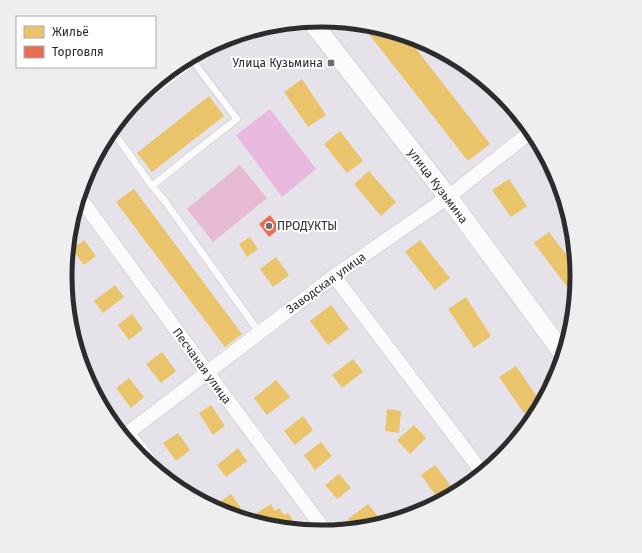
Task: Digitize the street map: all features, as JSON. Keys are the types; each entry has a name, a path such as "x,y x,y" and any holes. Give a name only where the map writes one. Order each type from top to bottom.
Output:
{"street":[{"name":"улица Кузьмина","path":"316,27 448,197 560,349"},
{"name":"Заводская улица","path":"127,433 334,276 448,197 526,135"},
{"name":"Песчаная улица","path":"83,202 322,526"},
{"path":"334,276 480,469"}],"lane":[{"path":"152,186 237,118 193,62"},
{"path":"116,135 259,332"}],"shaded area":[{"path":"270,109 316,169 282,197 236,135"},
{"path":"240,165 267,198 213,242 187,209"}],"building: Жильё":[{"path":"367,31 401,40 413,45 490,144 468,161"},
{"path":"302,79 326,115 308,127 284,92"},
{"path":"209,96 224,116 152,172 137,153"},
{"path":"340,131 363,161 347,173 324,144"},
{"path":"369,171 396,202 381,216 354,184"},
{"path":"509,179 527,206 511,217 492,190"},
{"path":"134,189 242,334 225,347 116,202"},
{"path":"549,232 570,259 570,291 534,243"},
{"path":"250,237 258,249 247,257 239,244"},
{"path":"84,240 96,256 84,265 73,251 74,248"},
{"path":"420,240 450,278 435,290 405,252"},
{"path":"276,257 289,275 273,287 260,269"},
{"path":"115,285 124,297 103,313 94,301"},
{"path":"466,297 491,336 474,348 448,309"},
{"path":"331,305 349,329 328,345 310,321"},
{"path":"132,314 143,329 129,340 118,325"},
{"path":"162,352 176,371 161,383 146,364"},
{"path":"353,359 363,372 342,388 332,375"},
{"path":"516,366 538,399 534,405 524,413 499,377"},
{"path":"129,378 144,397 131,408 116,388"},
{"path":"276,380 290,397 267,415 254,398"},
{"path":"211,405 225,426 213,435 199,413"},
{"path":"387,409 401,411 399,433 385,431"},
{"path":"303,416 313,430 295,445 284,431"},
{"path":"414,425 426,438 410,454 397,440"},
{"path":"178,433 190,450 176,461 163,443"},
{"path":"321,442 332,456 315,470 304,455"},
{"path":"238,448 247,461 226,477 217,465"},
{"path":"435,465 453,489 437,497 421,475"},
{"path":"339,474 351,488 337,499 325,485"},
{"path":"231,494 241,508 236,511 218,503"},
{"path":"271,504 275,511 279,508 284,515 288,513 295,524 259,518 257,513"},
{"path":"368,504 380,519 352,524 348,519"}],"building: Торговля":[{"path":"270,215 280,228 269,237 259,224"}],"place":[{"name":"Улица Кузьмина","path":"331,63"},
{"name":"ПРОДУКТЫ","path":"269,226"}]}
